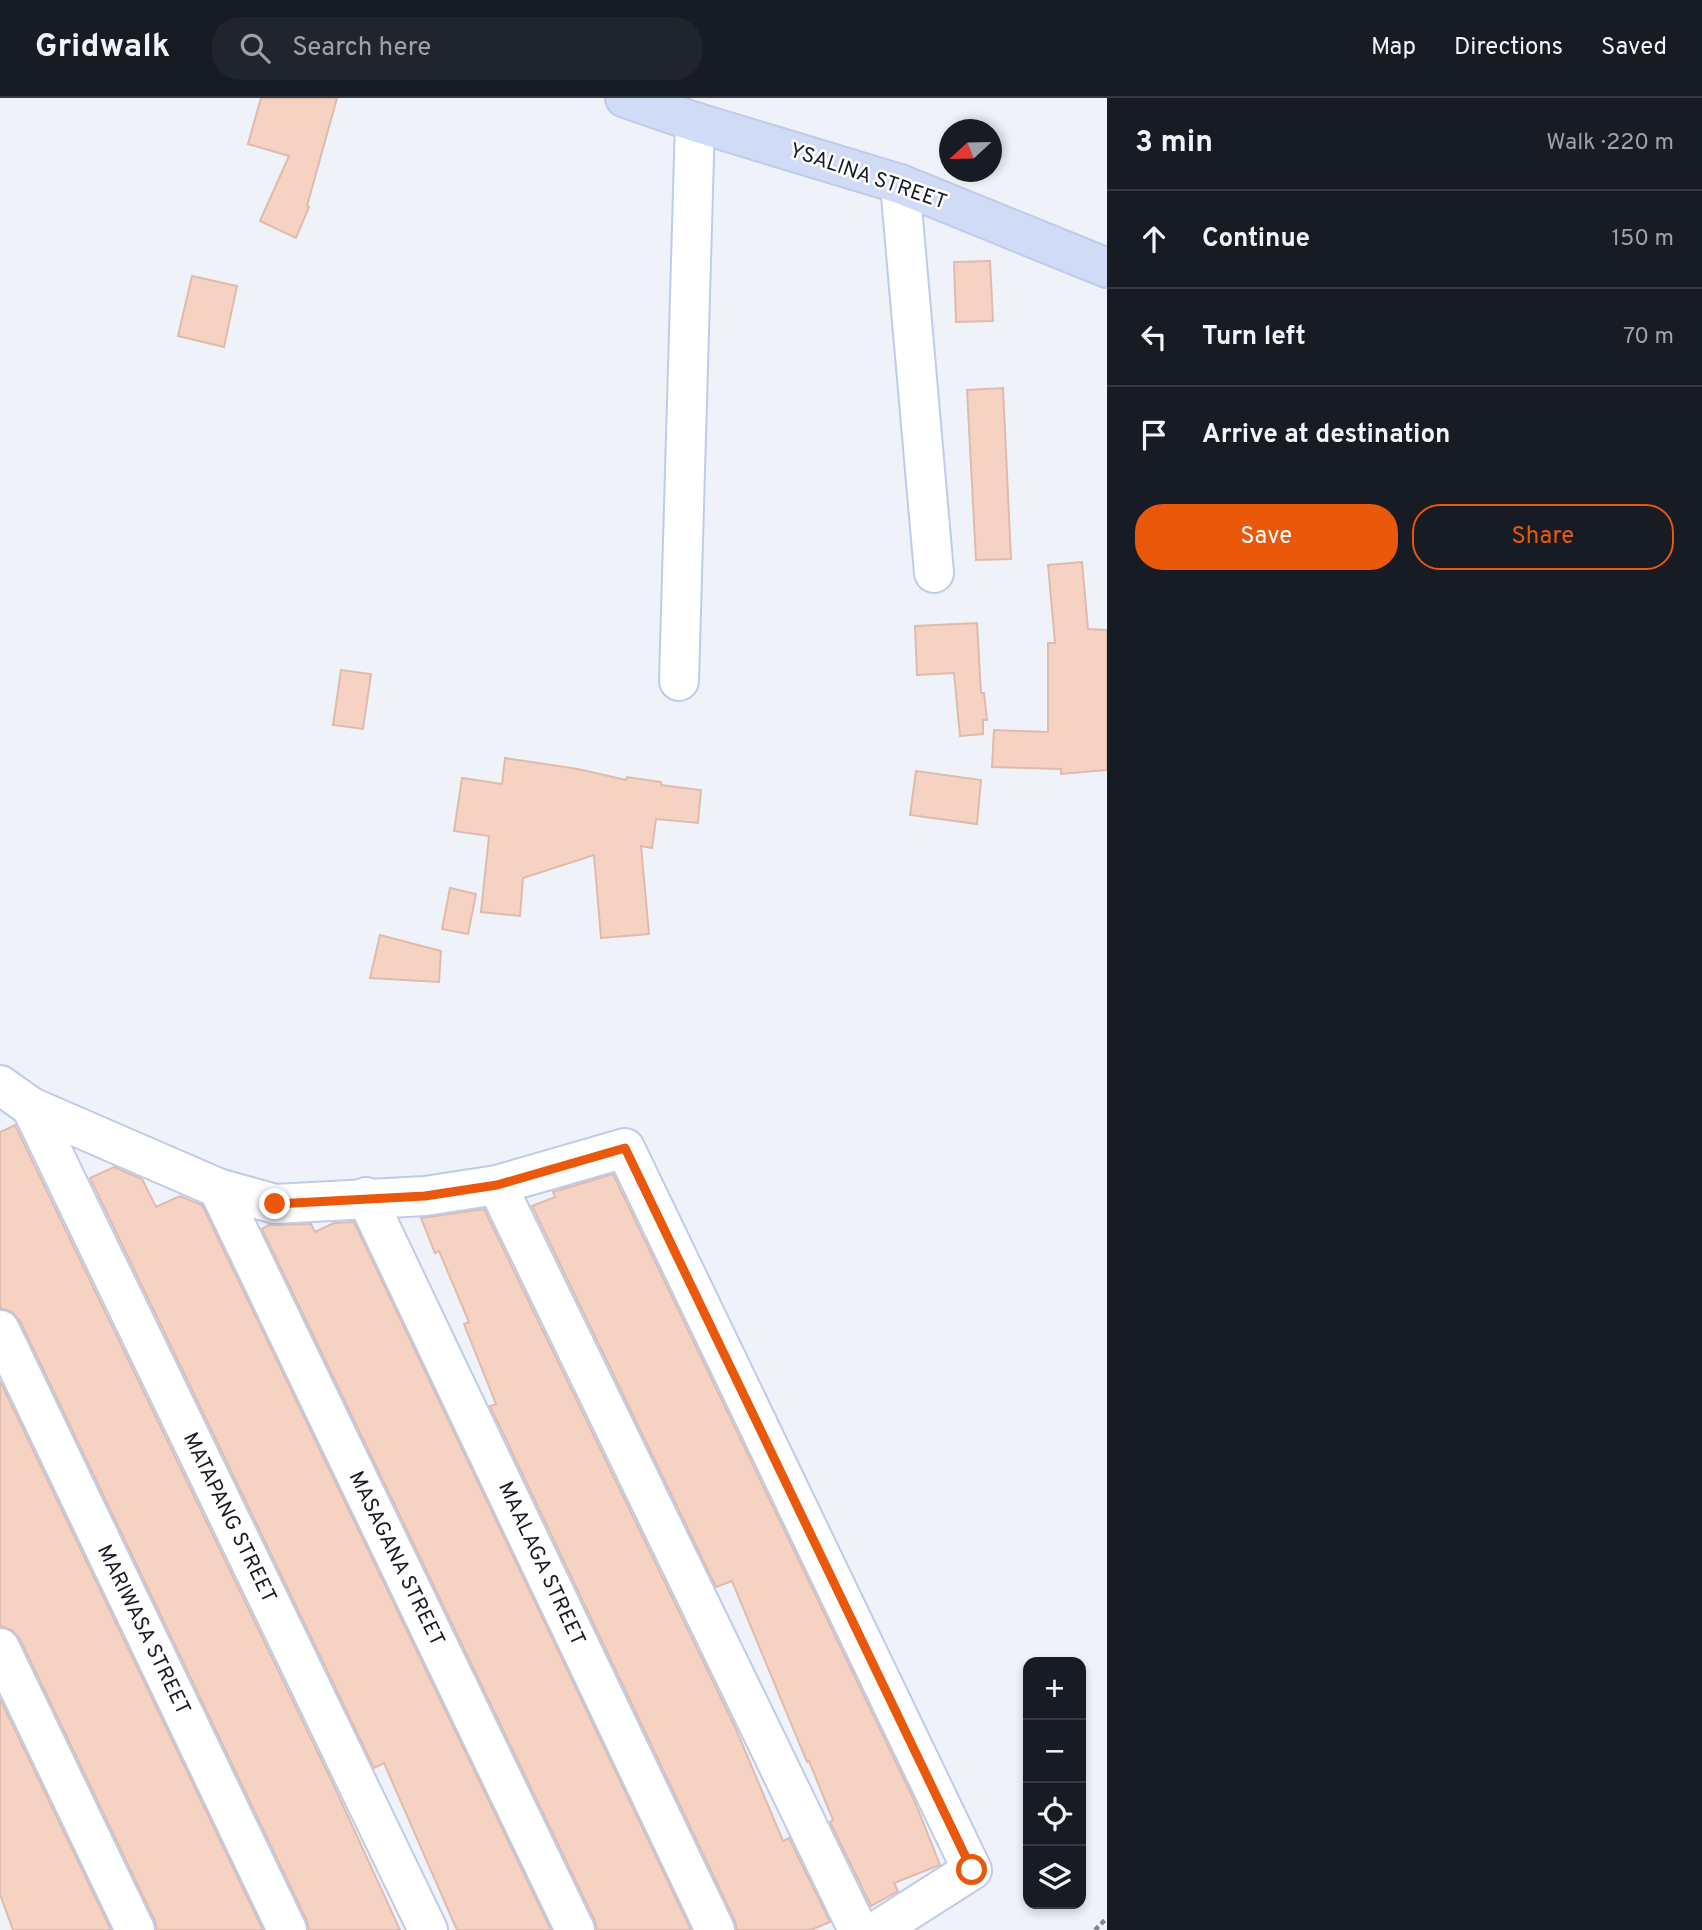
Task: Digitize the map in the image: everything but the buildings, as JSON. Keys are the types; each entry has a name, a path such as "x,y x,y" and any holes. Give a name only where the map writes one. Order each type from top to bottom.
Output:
{"street":[{"name":"YSALINA STREET","path":"625,98 900,184 1107,268"},
{"path":"679,681 695,122"},
{"path":"900,184 934,573"},
{"path":"0,1085 31,1107 218,1188 275,1204 366,1197 425,1196 497,1185 625,1148 972,1870 878,1930"},
{"name":"MATAPANG STREET","path":"31,1107 428,1930"},
{"path":"497,1185 858,1930"},
{"name":"MASAGANA STREET","path":"218,1188 575,1930"},
{"name":"MAALAGA STREET","path":"366,1197 715,1930"},
{"name":"MARIWASA STREET","path":"0,1330 287,1930"},
{"path":"0,1648 135,1930"}],"path":[{"path":"1095,1930 1107,1918"}],"route":[{"path":"275,1204 366,1197 425,1196 497,1185 625,1148 972,1870"}]}
